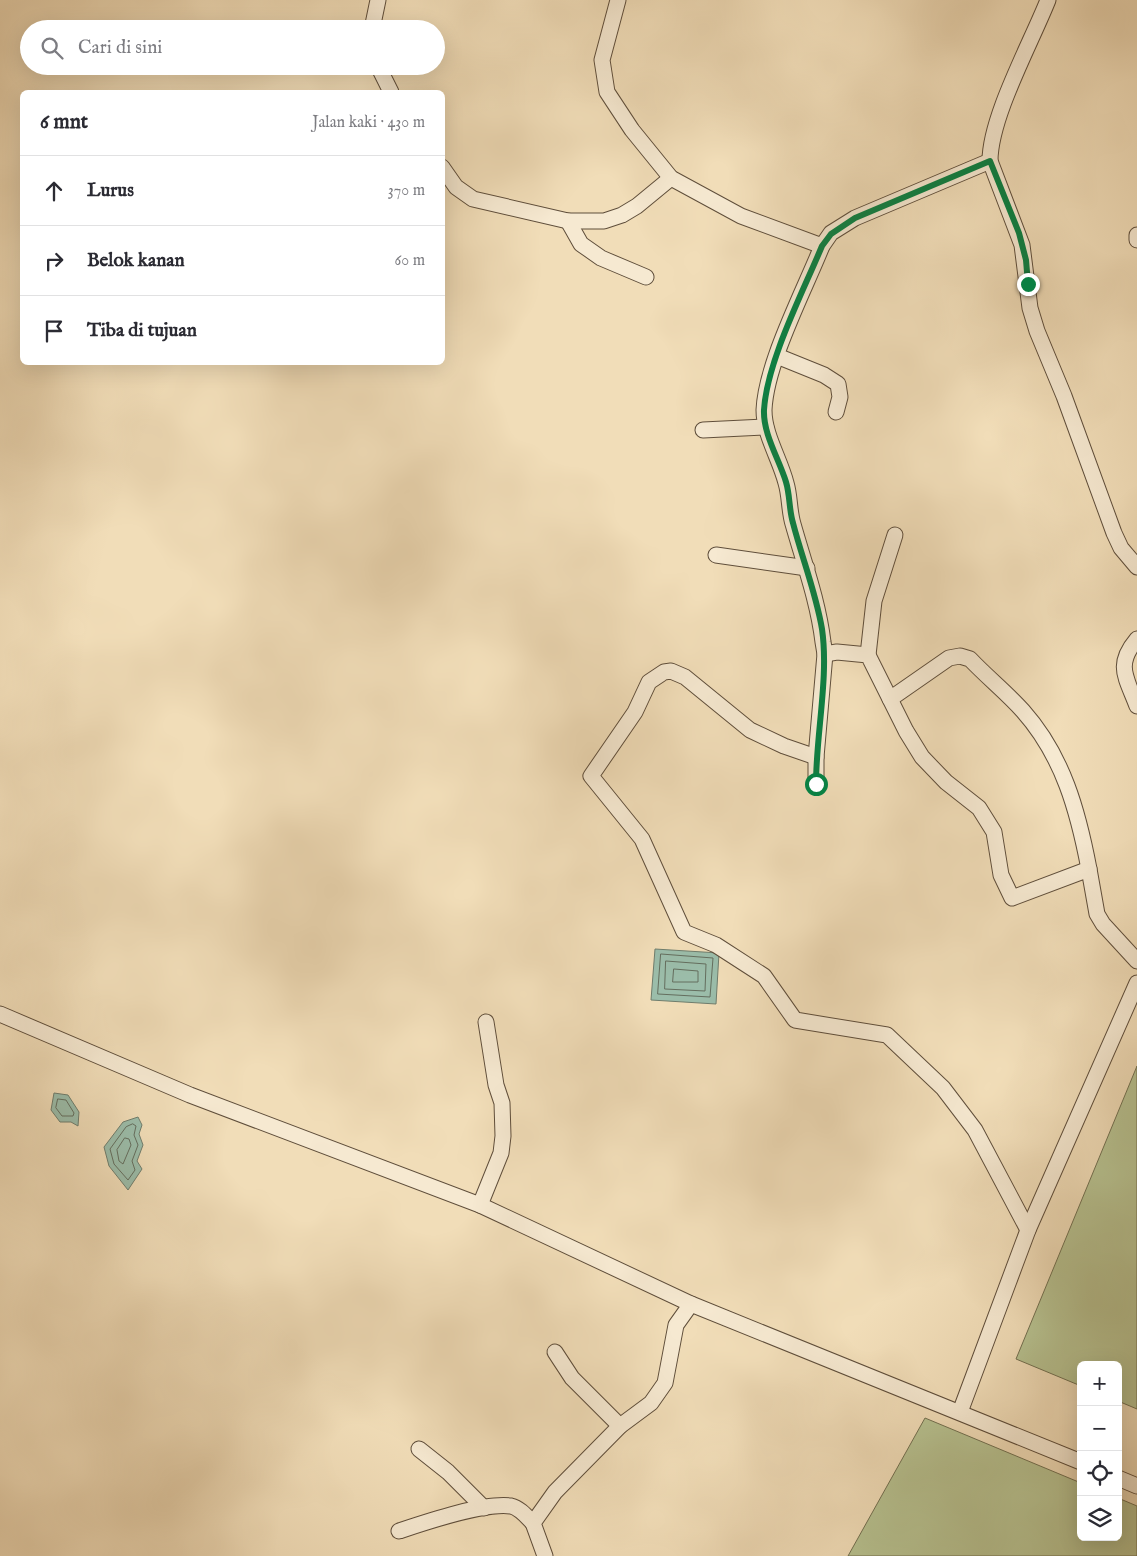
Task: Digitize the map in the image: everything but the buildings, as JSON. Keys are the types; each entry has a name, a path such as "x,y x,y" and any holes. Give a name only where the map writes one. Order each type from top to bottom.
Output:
{"street":[{"path":"374,20 378,0"},
{"path":"618,0 602,60 607,92 632,130 671,178 741,216 822,246"},
{"path":"1048,0 997,121 990,149 990,161 1022,245 1030,308 1037,331 1064,396 1114,533 1121,548 1137,567"},
{"path":"382,75 390,90"},
{"path":"816,784 816,757 824,654 822,628 807,568 792,522 787,485 766,427 764,412 766,392 777,356 822,246 831,234 855,218 990,161"},
{"path":"445,171 456,187 473,199 568,221 604,221 622,215 637,206 671,178"},
{"path":"568,221 581,244 601,258 646,277"},
{"path":"1137,235 1137,240"},
{"path":"777,356 824,375 838,384 840,397 836,412"},
{"path":"704,430 766,427"},
{"path":"895,535 874,600 868,655 922,757 946,782 979,808 994,832 1001,875 1012,898 1089,869"},
{"path":"716,555 807,568"},
{"path":"1137,639 1126,652 1124,672 1137,706"},
{"path":"824,654 837,652 868,655"},
{"path":"890,699 949,658 960,656 970,659 1022,710 1041,734 1059,763 1073,799 1097,914 1102,924 1137,961"},
{"path":"816,757 784,746 750,730 685,676 671,671 664,672 649,682 635,712 591,776 642,839 684,932 716,945 764,976 795,1020 887,1035 943,1088 975,1130 1028,1230"},
{"path":"960,1412 1028,1230 1137,983"},
{"path":"0,1014 190,1095 480,1205 691,1304 1077,1460"},
{"path":"480,1205 501,1153 503,1136 502,1103 496,1085 486,1022"},
{"path":"533,1523 556,1492 620,1426 651,1404 665,1383 676,1325 691,1304"},
{"path":"555,1352 572,1378 620,1426"},
{"path":"419,1449 448,1472 484,1508"},
{"path":"1122,1480 1137,1486"},
{"path":"399,1530 484,1508 513,1507 533,1523 545,1556"}],"shaded area":[{"path":"1137,1066 1137,1409 1122,1403 1122,1361 1077,1361 1077,1384 1016,1359"},
{"path":"925,1418 1077,1481 1077,1541 1122,1541 1122,1500 1137,1506 1137,1556 848,1556"}],"water":[{"path":"655,949 719,953 716,1004 651,1000"},
{"path":"54,1093 68,1095 79,1112 78,1126 71,1122 60,1122 51,1110"},
{"path":"138,1117 142,1125 139,1134 143,1145 137,1161 142,1169 128,1190 109,1166 104,1147 123,1122"}],"route":[{"path":"816,784 816,757 824,654 822,628 807,568 792,522 787,485 766,427 764,412 766,392 777,356 822,246 831,234 855,218 936,182 990,161 1019,233 1026,260 1028,284"}]}
